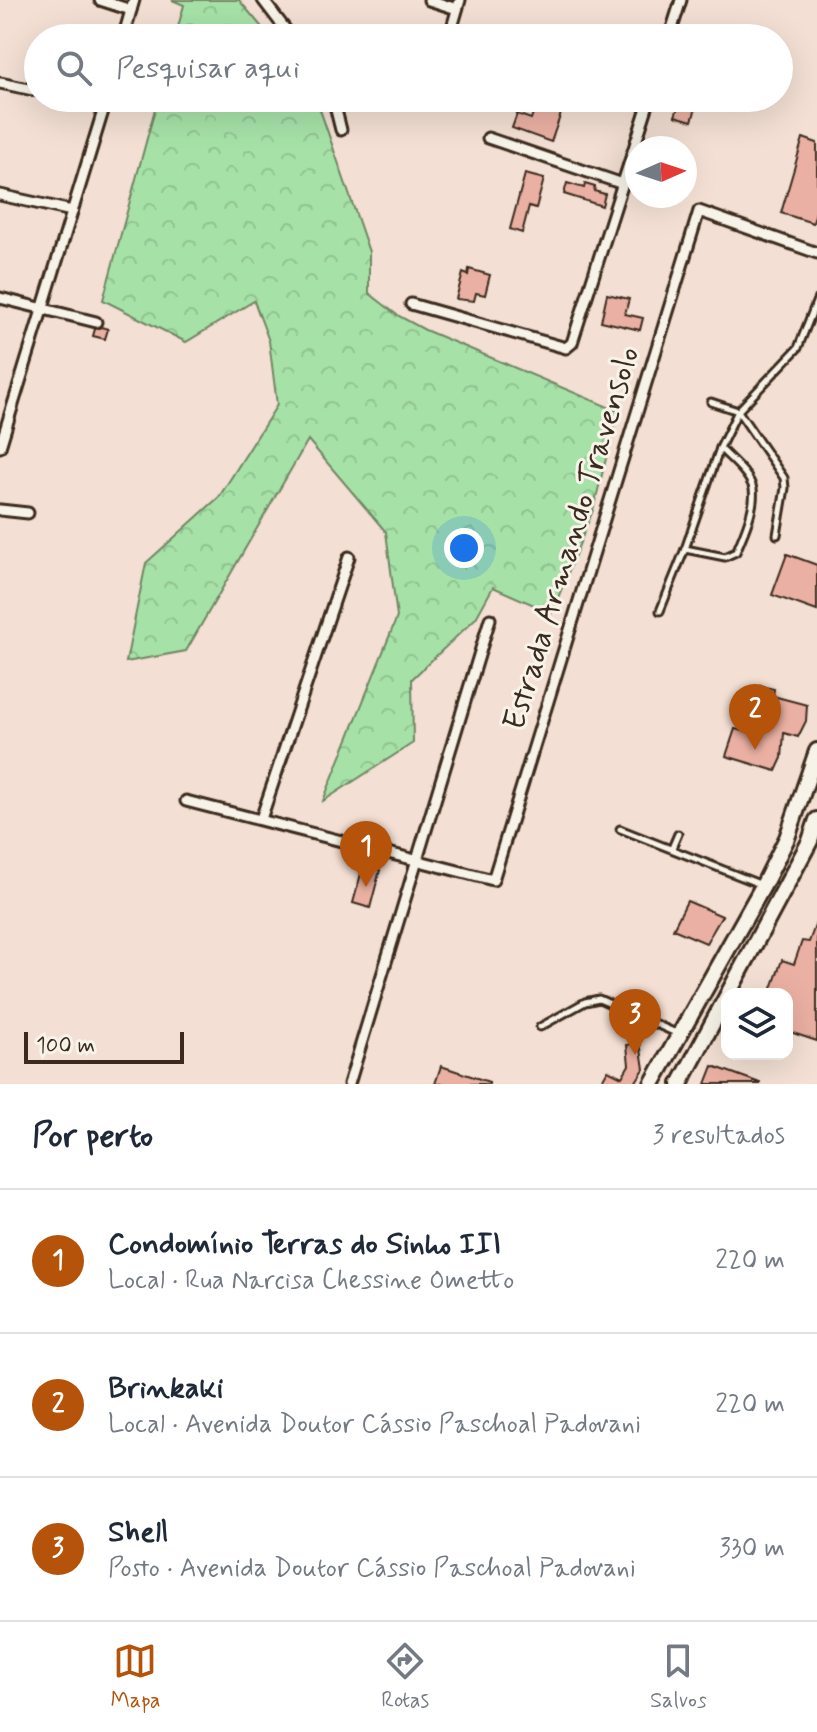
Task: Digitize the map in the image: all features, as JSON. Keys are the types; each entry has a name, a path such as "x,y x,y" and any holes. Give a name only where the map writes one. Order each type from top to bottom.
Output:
{"main road":[{"path":"652,1084 738,934 787,838 817,751"},
{"path":"731,988 810,841 817,820"},
{"path":"729,988 731,972 746,941 738,934"},
{"path":"680,1084 721,1007"}],"street":[{"path":"100,0 133,5"},
{"path":"263,0 281,24"},
{"path":"429,0 458,4 453,24"},
{"path":"673,24 681,0"},
{"path":"0,83 24,88"},
{"path":"0,447 102,112"},
{"path":"336,112 341,130"},
{"path":"411,304 566,348 572,343 646,112"},
{"path":"488,138 623,184"},
{"path":"0,195 72,211"},
{"name":"Estrada Armando Travensolo","path":"415,860 493,880 699,211 817,253"},
{"path":"0,298 96,322"},
{"path":"0,402 12,406"},
{"path":"0,510 28,513"},
{"path":"261,819 349,557"},
{"path":"349,1084 490,619"},
{"path":"186,801 415,860"}],"lane":[{"path":"660,611 720,448 738,411 798,348 817,300"},
{"path":"711,402 738,411 784,478 777,535"},
{"path":"685,549 731,556 736,552 746,529 752,485 720,448"},
{"path":"620,829 763,886"},
{"path":"672,848 678,834"},
{"path":"540,1027 585,1002 599,999 681,1035"}],"green space":[{"path":"172,0 239,0 259,24 179,24 184,5"},
{"path":"154,112 321,112 369,252 369,293 397,315 425,330 618,411 593,510 552,613 493,587 476,618 412,679 413,743 323,801 397,617 386,532 308,440 186,651 126,662 146,563 219,497 277,405 269,341 254,301 186,342 103,300"}],"building":[{"path":"533,112 562,112 551,142 512,128 517,114 531,119"},
{"path":"676,112 695,112 692,121 675,116"},
{"path":"803,138 817,143 817,208 813,223 781,213"},
{"path":"525,174 544,179 536,208 529,206 522,233 510,229"},
{"path":"567,183 584,188 585,184 595,187 594,191 605,194 602,206 564,194"},
{"path":"469,269 490,275 485,295 476,293 474,301 456,299 463,273 468,275"},
{"path":"607,294 629,299 625,314 643,318 640,330 601,321"},
{"path":"95,329 108,329 105,339 93,336"},
{"path":"787,554 817,565 817,611 772,595"},
{"path":"760,686 774,689 773,696 807,705 806,721 798,737 784,733 782,758 776,771 726,756 735,729 744,731"},
{"path":"370,867 380,870 370,908 353,903 362,870 368,871"},
{"path":"687,901 722,916 706,943 673,929"},
{"path":"817,923 817,1041 793,1033 793,988 772,988 782,960 794,964 802,941 809,942"},
{"path":"640,1042 644,1069 637,1084 600,1084 608,1070 622,1077 629,1065 627,1045"},
{"path":"441,1066 489,1082 489,1084 435,1084"},
{"path":"713,1066 760,1083 760,1084 706,1084"}],"place":[{"name":"Brinkaki","path":"755,750"},
{"name":"Condomínio Terras do Sinho III","path":"366,887"},
{"name":"Shell","path":"635,1055"}]}
